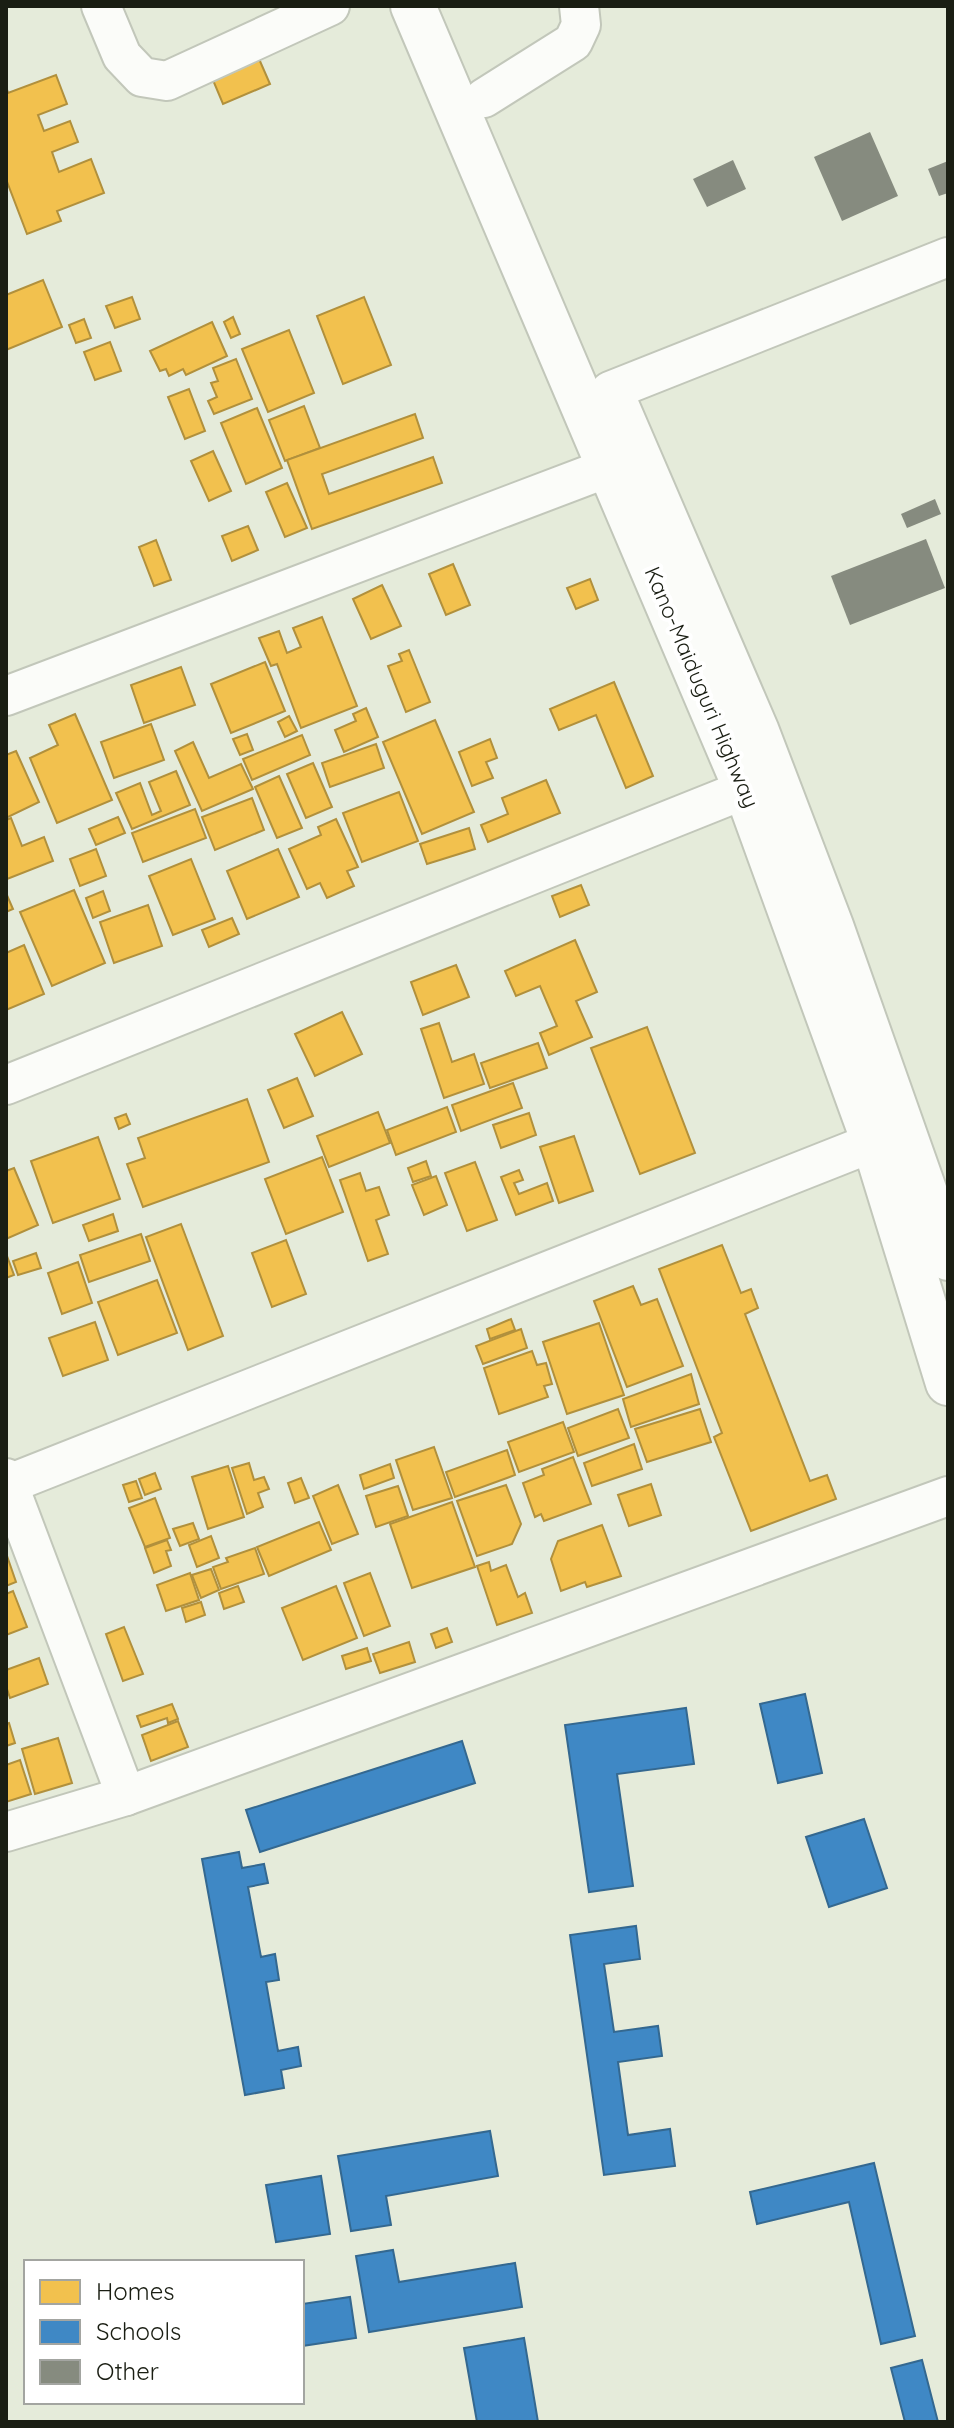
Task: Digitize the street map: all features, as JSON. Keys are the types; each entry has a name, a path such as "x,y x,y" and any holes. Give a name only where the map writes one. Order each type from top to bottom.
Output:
{"highway":[{"name":"Kano-Maiduguri Highway","path":"413,6 746,789 874,1142 948,1383"},
{"name":"Kano-Maiduguri Highway","path":"445,6 762,746 831,926 948,1258"}],"street":[{"path":"101,6 122,56 142,77 167,81 330,6"},
{"path":"484,98 573,42 581,25 579,6"},
{"path":"610,391 948,257"},
{"path":"6,696 610,467"},
{"path":"6,1085 746,789"},
{"path":"126,1796 7,1482 874,1142"},
{"path":"6,1832 126,1796 948,1496"}],"building: Homes":[{"path":"256,52 270,84 223,104 210,73"},
{"path":"56,75 67,104 38,115 44,131 70,121 78,142 52,152 59,172 91,159 104,193 57,211 61,221 27,234 6,179 6,86 8,93"},
{"path":"43,280 62,327 6,350 6,295"},
{"path":"132,297 140,319 115,328 106,306"},
{"path":"364,297 391,365 343,384 317,316"},
{"path":"233,317 240,334 231,338 224,322"},
{"path":"84,319 91,338 76,343 69,325"},
{"path":"212,322 227,356 186,375 183,369 169,376 166,369 160,371 150,351"},
{"path":"289,330 314,393 268,412 242,349"},
{"path":"110,342 121,371 95,380 84,352"},
{"path":"236,359 252,399 214,414 208,401 217,397 211,383 218,381 213,368"},
{"path":"189,389 205,431 185,439 168,397"},
{"path":"304,406 320,448 285,461 269,420"},
{"path":"257,408 282,468 246,484 221,423"},
{"path":"415,414 423,438 322,474 329,494 433,457 442,483 312,529 287,460"},
{"path":"213,451 231,491 209,501 191,461"},
{"path":"287,483 307,528 285,537 266,492"},
{"path":"248,526 258,550 232,561 222,536"},
{"path":"156,540 171,580 154,586 139,547"},
{"path":"453,564 470,605 446,615 429,574"},
{"path":"590,579 598,600 576,609 567,588"},
{"path":"382,585 401,626 371,639 353,599"},
{"path":"322,617 357,706 301,728 277,664 271,666 259,638 279,631 287,653 301,647 293,628"},
{"path":"409,650 430,702 406,712 388,666 402,661 399,654"},
{"path":"265,662 285,711 231,733 211,684"},
{"path":"181,667 195,705 144,723 131,685"},
{"path":"614,682 653,776 626,788 596,715 559,730 550,709"},
{"path":"366,708 378,737 344,752 335,730 356,721 353,714"},
{"path":"75,714 112,800 57,823 30,758 58,745 49,725"},
{"path":"289,716 297,731 285,737 278,722"},
{"path":"435,720 474,812 422,834 383,742"},
{"path":"151,724 164,760 114,778 101,742"},
{"path":"247,734 253,750 240,755 233,739"},
{"path":"302,735 310,755 252,780 243,759"},
{"path":"490,739 497,758 486,762 493,778 472,786 459,752"},
{"path":"193,742 209,778 241,764 253,789 202,811 175,751"},
{"path":"376,744 384,768 330,787 322,763"},
{"path":"16,751 39,802 6,818 6,755"},
{"path":"313,763 332,807 306,818 287,774"},
{"path":"176,771 190,805 132,829 116,793 140,783 152,815 161,811 149,782"},
{"path":"279,776 302,828 277,838 255,787"},
{"path":"546,780 560,813 488,842 481,825 508,814 502,798"},
{"path":"399,792 418,841 362,862 343,813"},
{"path":"252,798 264,830 215,850 202,817"},
{"path":"195,809 206,838 143,862 132,833"},
{"path":"118,817 125,833 96,845 89,829"},
{"path":"11,818 22,846 44,837 53,861 7,879 6,820"},
{"path":"336,819 358,867 347,871 354,886 327,898 320,883 307,889 289,849 321,835 318,827"},
{"path":"469,828 475,849 427,864 420,844"},
{"path":"96,849 106,876 80,886 70,859"},
{"path":"278,849 299,897 247,919 227,871"},
{"path":"191,859 215,919 173,935 149,876"},
{"path":"581,885 589,905 560,917 552,896"},
{"path":"74,890 105,963 52,986 20,912"},
{"path":"103,891 110,911 93,918 86,898"},
{"path":"6,893 13,909 6,912"},
{"path":"148,905 162,946 114,963 100,922"},
{"path":"232,918 239,934 209,947 202,930"},
{"path":"575,940 597,992 576,1001 592,1037 549,1055 540,1033 557,1026 540,986 516,996 505,971"},
{"path":"24,945 44,994 6,1010 6,953"},
{"path":"456,965 469,997 423,1015 411,982"},
{"path":"342,1012 362,1054 315,1076 295,1034"},
{"path":"439,1023 452,1062 474,1054 484,1084 444,1098 421,1029"},
{"path":"647,1027 695,1153 640,1174 591,1048"},
{"path":"538,1043 547,1068 490,1088 481,1063"},
{"path":"297,1078 313,1116 284,1128 268,1090"},
{"path":"513,1083 522,1108 461,1131 452,1105"},
{"path":"247,1099 269,1162 143,1207 127,1164 145,1158 138,1138"},
{"path":"447,1107 456,1132 396,1155 387,1130"},
{"path":"378,1112 390,1143 329,1167 317,1136"},
{"path":"529,1113 536,1135 501,1148 493,1125"},
{"path":"126,1114 130,1124 119,1129 115,1118"},
{"path":"574,1136 593,1191 559,1203 540,1147"},
{"path":"98,1137 120,1199 53,1223 31,1161"},
{"path":"322,1157 343,1212 286,1234 265,1179"},
{"path":"426,1161 431,1176 413,1182 408,1168"},
{"path":"475,1162 497,1220 467,1231 445,1173"},
{"path":"14,1168 38,1225 6,1239 6,1171"},
{"path":"519,1170 523,1180 514,1183 519,1194 547,1183 553,1201 516,1215 501,1177"},
{"path":"360,1173 366,1191 379,1187 389,1215 376,1220 388,1254 368,1261 340,1180"},
{"path":"436,1176 447,1205 424,1215 412,1185"},
{"path":"113,1214 118,1231 89,1241 83,1225"},
{"path":"181,1224 223,1336 188,1350 146,1237"},
{"path":"141,1234 150,1261 89,1282 80,1255"},
{"path":"286,1240 306,1294 272,1307 252,1253"},
{"path":"722,1245 741,1293 751,1289 758,1308 745,1314 810,1481 827,1475 836,1499 751,1531 714,1437 722,1433 659,1269"},
{"path":"36,1253 41,1268 18,1275 13,1261"},
{"path":"6,1257 14,1275 6,1278"},
{"path":"78,1262 92,1303 62,1314 48,1273"},
{"path":"157,1280 177,1333 118,1355 98,1302"},
{"path":"633,1286 641,1305 657,1299 683,1366 627,1387 594,1301"},
{"path":"511,1319 515,1330 490,1339 487,1329"},
{"path":"95,1322 108,1360 63,1376 49,1338"},
{"path":"599,1323 624,1395 567,1414 543,1342"},
{"path":"521,1329 527,1348 483,1364 476,1346"},
{"path":"532,1351 537,1365 546,1363 552,1384 544,1386 548,1397 499,1414 484,1368"},
{"path":"691,1374 699,1404 631,1427 623,1399"},
{"path":"618,1409 629,1438 578,1456 568,1428"},
{"path":"700,1409 711,1442 647,1462 635,1429"},
{"path":"563,1422 574,1452 519,1472 508,1442"},
{"path":"634,1444 642,1469 592,1486 584,1463"},
{"path":"434,1447 452,1498 413,1510 396,1460"},
{"path":"507,1450 515,1475 455,1497 446,1472"},
{"path":"573,1457 591,1504 544,1521 541,1514 535,1517 523,1483 544,1475 542,1469"},
{"path":"249,1463 254,1480 264,1477 269,1489 258,1493 263,1507 247,1514 232,1468"},
{"path":"390,1464 394,1478 364,1489 360,1475"},
{"path":"228,1466 244,1517 208,1529 192,1477"},
{"path":"155,1473 161,1489 145,1495 139,1479"},
{"path":"301,1478 309,1498 295,1503 288,1483"},
{"path":"136,1481 142,1498 129,1502 123,1485"},
{"path":"651,1484 661,1515 629,1526 618,1495"},
{"path":"338,1485 358,1534 332,1544 313,1496"},
{"path":"506,1485 521,1524 512,1544 477,1556 457,1501"},
{"path":"398,1486 408,1516 376,1527 366,1496"},
{"path":"155,1498 170,1538 145,1547 129,1508"},
{"path":"452,1502 475,1567 412,1588 390,1524"},
{"path":"319,1522 331,1550 269,1576 257,1547"},
{"path":"193,1523 199,1539 180,1546 173,1529"},
{"path":"602,1525 621,1576 587,1587 585,1582 561,1591 551,1559 558,1541"},
{"path":"211,1536 219,1558 197,1567 189,1545"},
{"path":"167,1540 171,1550 166,1551 171,1566 154,1573 145,1548"},
{"path":"255,1548 264,1574 221,1589 213,1567 228,1562 226,1558"},
{"path":"6,1553 16,1582 6,1586"},
{"path":"489,1562 491,1571 506,1565 518,1597 525,1593 532,1613 497,1625 477,1566"},
{"path":"211,1569 219,1590 201,1598 192,1575"},
{"path":"190,1573 199,1600 166,1611 157,1585"},
{"path":"370,1573 390,1626 364,1636 344,1583"},
{"path":"238,1586 244,1602 224,1609 219,1593"},
{"path":"336,1586 357,1638 303,1660 282,1608"},
{"path":"13,1591 27,1627 6,1635 6,1594"},
{"path":"201,1602 205,1615 186,1622 182,1608"},
{"path":"124,1627 143,1674 123,1681 106,1634"},
{"path":"447,1628 452,1642 436,1648 431,1634"},
{"path":"409,1642 415,1662 380,1673 373,1654"},
{"path":"367,1648 371,1661 346,1669 342,1656"},
{"path":"39,1658 48,1684 10,1698 6,1670"},
{"path":"172,1704 178,1719 168,1723 167,1718 141,1727 137,1716"},
{"path":"178,1721 188,1747 151,1761 142,1735"},
{"path":"9,1723 15,1743 6,1746 6,1724"},
{"path":"58,1738 72,1783 35,1794 22,1749"},
{"path":"20,1760 31,1794 6,1802 6,1765"}],"building: Schools":[{"path":"805,1694 822,1773 778,1783 760,1704"},
{"path":"686,1708 694,1764 617,1774 633,1886 589,1892 565,1725"},
{"path":"462,1741 475,1783 260,1852 246,1810"},
{"path":"864,1819 887,1888 829,1907 806,1837"},
{"path":"239,1852 242,1868 264,1864 268,1883 248,1887 261,1957 275,1954 279,1980 266,1982 278,2051 298,2047 301,2066 281,2070 284,2088 245,2095 202,1859"},
{"path":"636,1926 640,1959 604,1964 614,2032 658,2026 662,2056 618,2062 628,2135 670,2129 675,2166 604,2175 570,1935"},
{"path":"490,2131 498,2176 386,2196 391,2225 351,2231 338,2156"},
{"path":"874,2163 915,2336 881,2344 849,2202 757,2224 750,2192"},
{"path":"321,2176 330,2234 276,2242 266,2185"},
{"path":"393,2250 399,2282 515,2263 522,2307 369,2332 356,2256"},
{"path":"350,2297 356,2338 304,2346 304,2304"},
{"path":"524,2338 538,2422 477,2422 464,2348"},
{"path":"922,2360 938,2422 905,2422 891,2368"}],"building: Other":[{"path":"870,132 898,196 842,221 814,157"},
{"path":"733,160 746,189 707,207 693,179"},
{"path":"948,161 948,193 939,196 928,169"},
{"path":"935,499 941,514 907,528 901,514"},
{"path":"926,539 945,588 850,625 831,576"}]}
